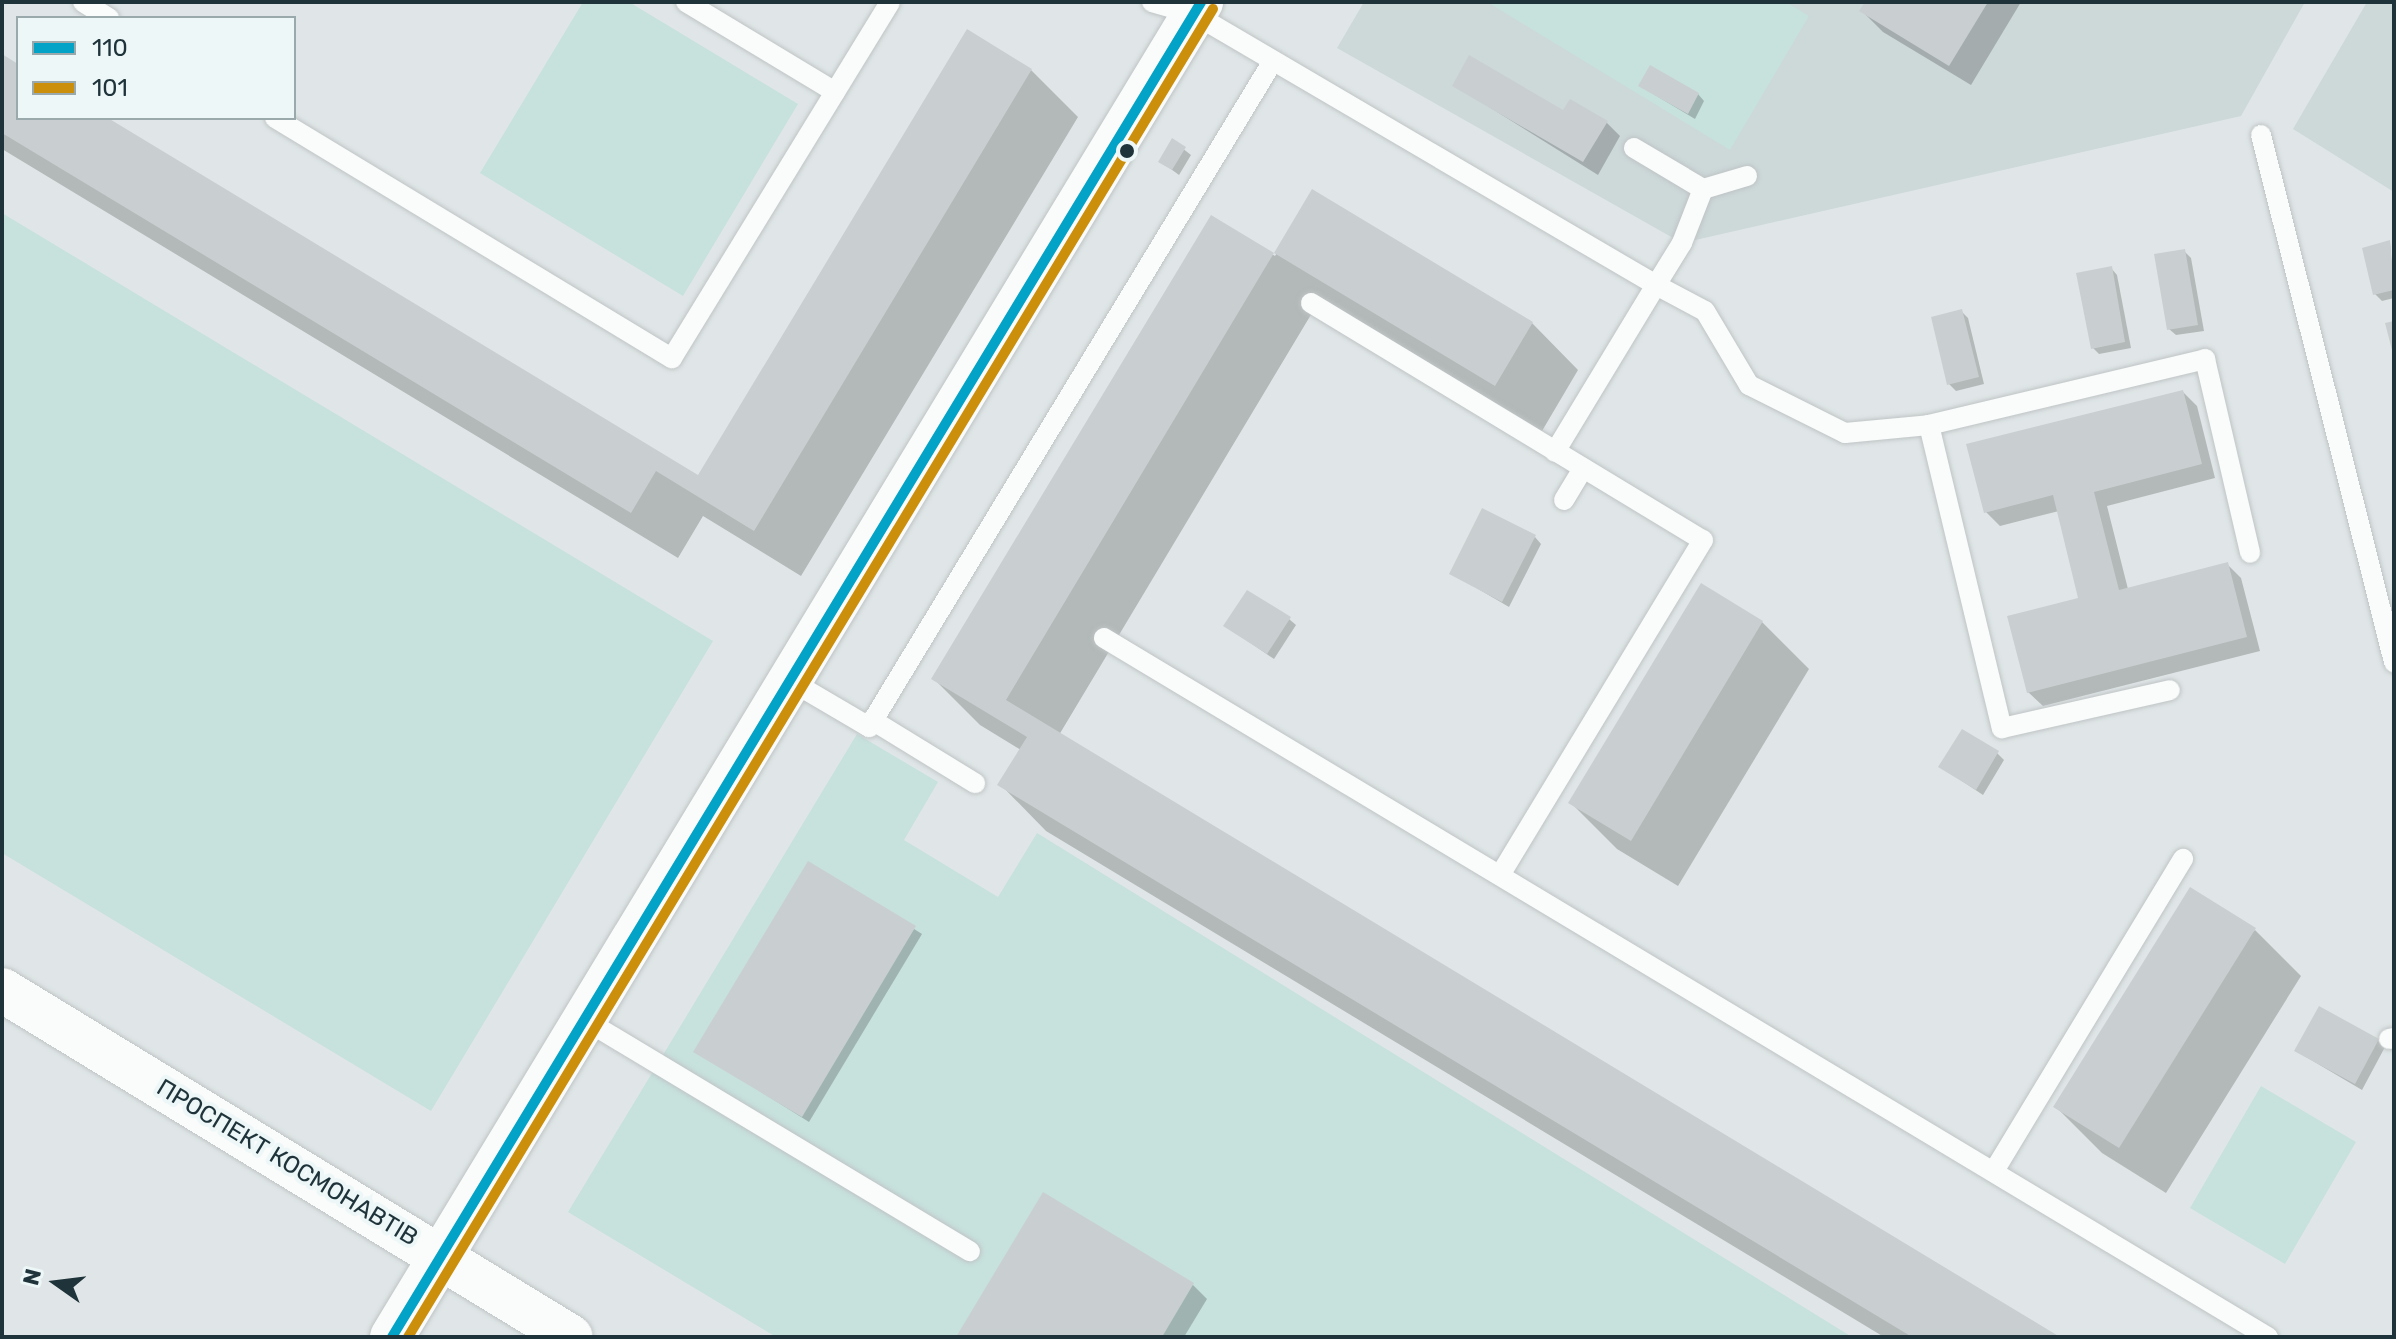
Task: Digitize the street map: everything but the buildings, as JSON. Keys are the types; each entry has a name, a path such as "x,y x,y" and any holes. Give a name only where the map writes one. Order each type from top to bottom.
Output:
{"street":[{"path":"392,1337 1198,8"},
{"name":"ПРОСПЕКТ КОСМОНАВТІВ","path":"2,990 571,1337"}],"lane":[{"path":"83,2 106,16"},
{"path":"687,2 835,92"},
{"path":"278,120 672,358 890,2"},
{"path":"1152,2 1198,8 1273,61 1705,311 1749,385 1845,433 1929,425 2205,359 2250,553"},
{"path":"789,680 869,727 1273,61"},
{"path":"2261,135 2394,662"},
{"path":"1634,148 1703,189 1747,176"},
{"path":"1555,452 1682,243 1703,189"},
{"path":"1311,303 1703,540 1501,874"},
{"path":"1929,425 2002,728 2170,690"},
{"path":"1564,500 1583,468"},
{"path":"1104,638 2268,1337"},
{"path":"872,720 975,783"},
{"path":"1994,1171 2183,859"},
{"path":"585,1020 970,1251"}],"shaded area":[{"path":"1364,2 2305,2 2241,116 1682,243 1337,48"},
{"path":"2367,2 2394,2 2394,192 2293,129"}],"green space":[{"path":"583,2 629,2 798,104 683,296 480,173"},
{"path":"1487,2 1786,2 1809,16 1730,150"},
{"path":"2,213 713,641 431,1111 2,853"},
{"path":"857,734 938,782 904,840 998,897 1037,833 1852,1337 776,1337 568,1212"},
{"path":"2261,1086 2356,1142 2285,1264 2190,1208"}],"transit line":[{"name":"110","path":"392,1337 1201,2"},
{"name":"101","path":"408,1337 1213,9"}]}
